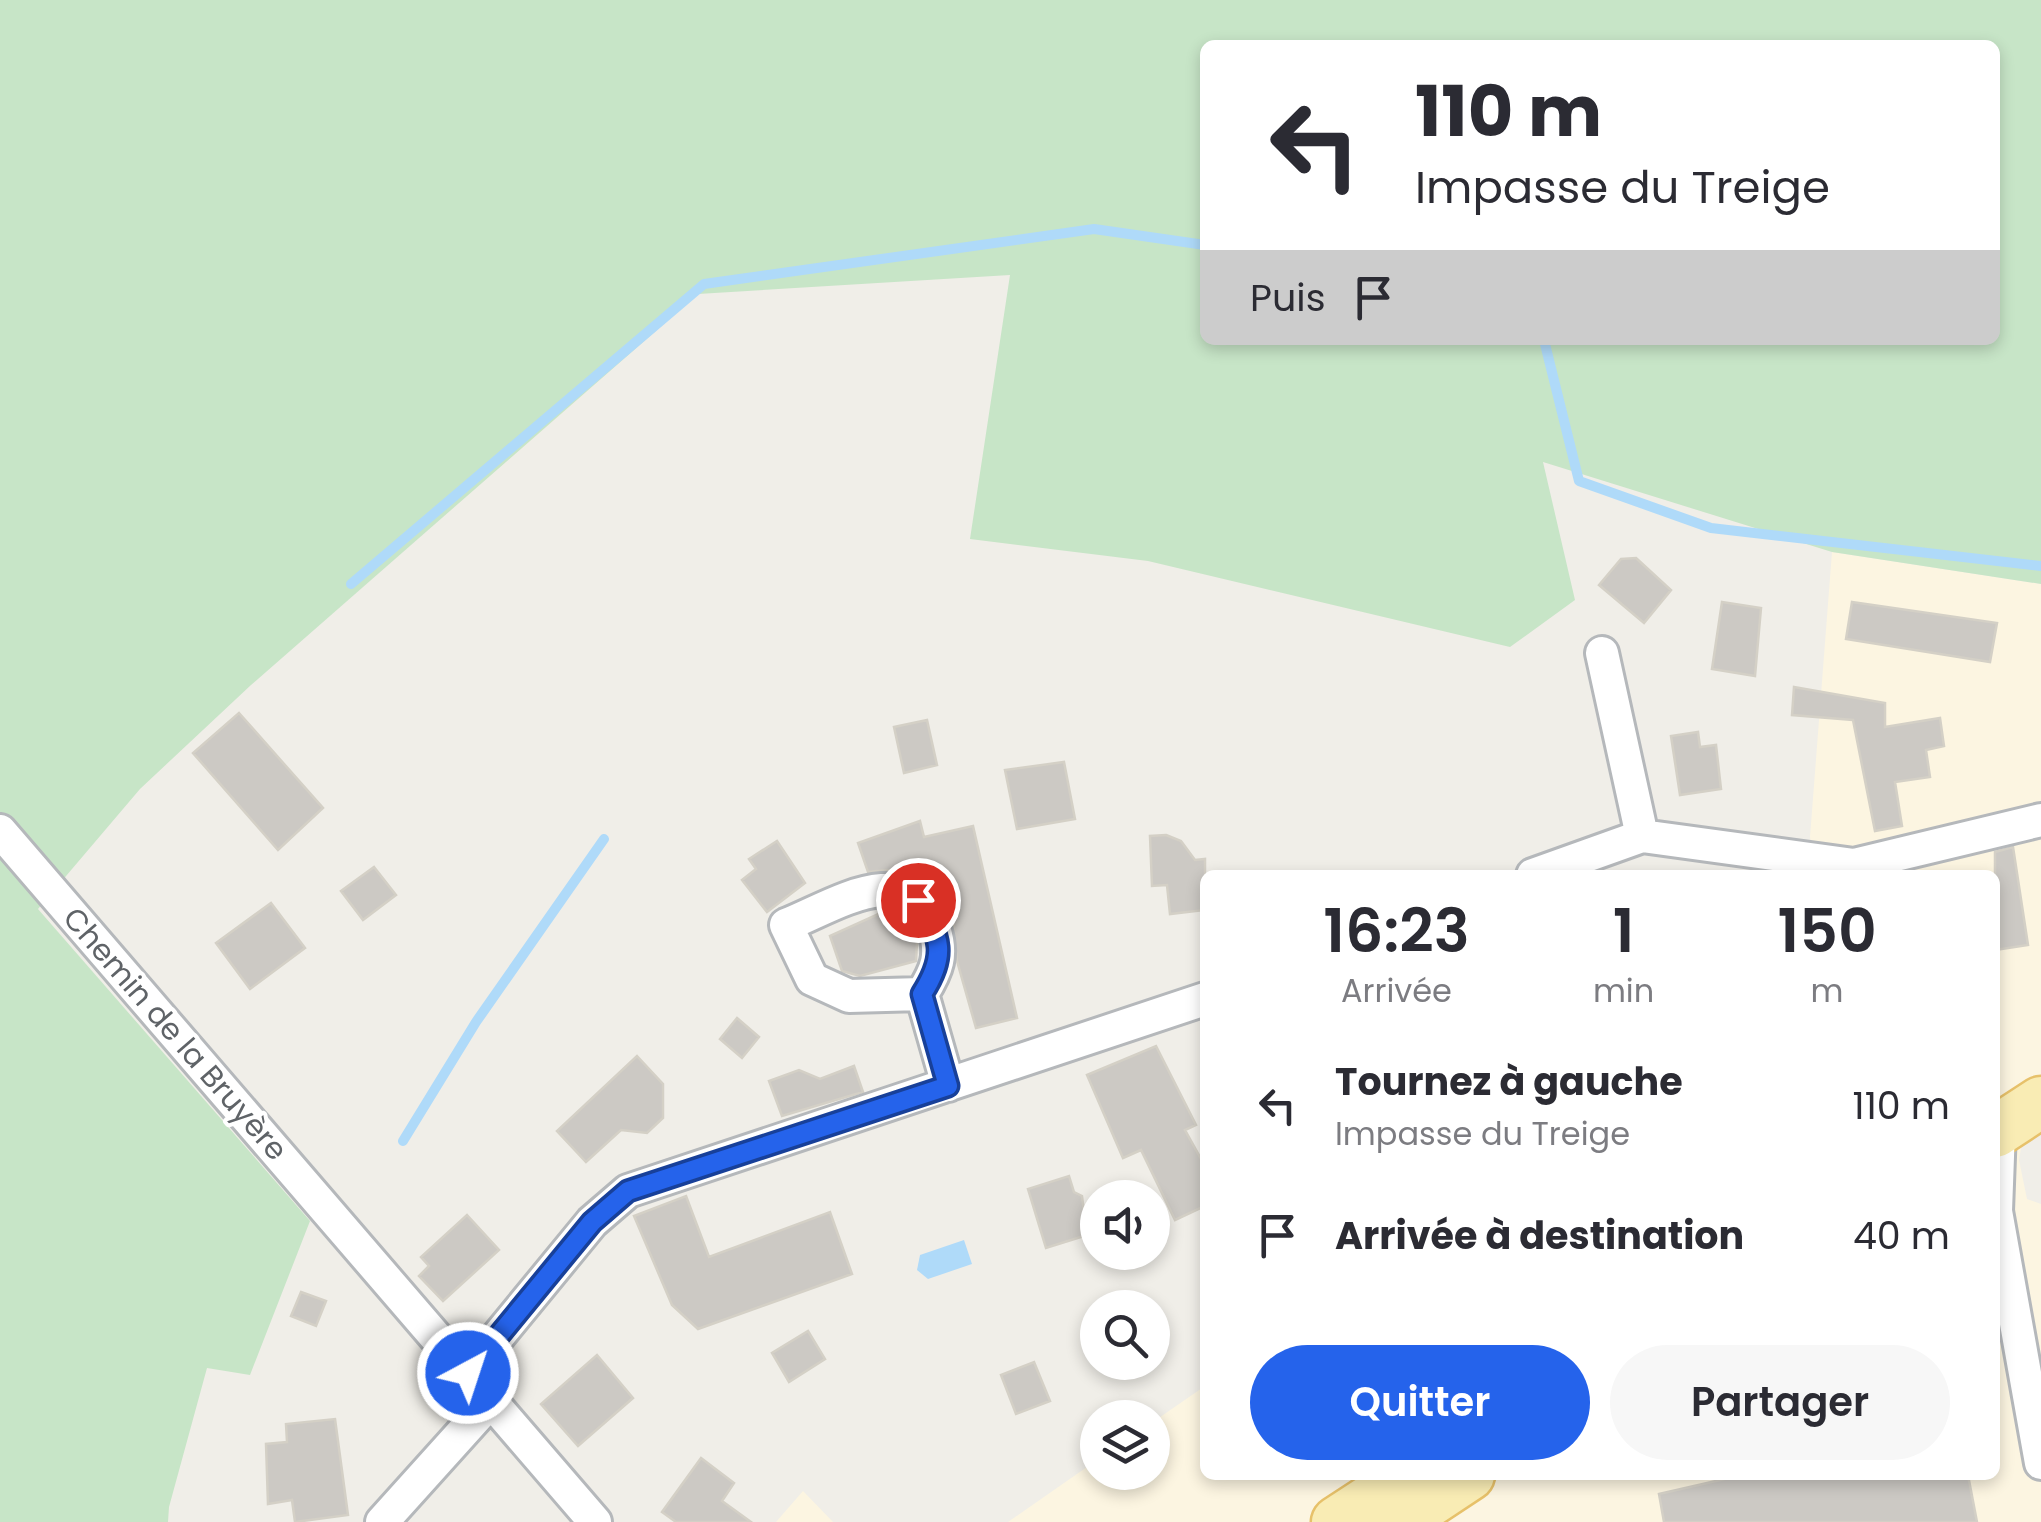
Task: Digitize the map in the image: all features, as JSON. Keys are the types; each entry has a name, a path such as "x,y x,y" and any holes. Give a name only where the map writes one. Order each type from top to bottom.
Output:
{"main road":[{"path":"2000,1114 2041,1067"},
{"path":"2000,1117 2041,1102"},
{"path":"1337,1522 1401,1480"},
{"path":"1398,1522 1462,1480"}],"street":[{"path":"1602,653 1642,836"},
{"path":"1547,870 1642,836 1854,864 2041,820"},
{"name":"Chemin de la Bruyère","path":"0,831 594,1522"},
{"path":"922,994 849,996 812,978 786,926 875,890 896,887 918,900 932,924 940,952 934,974 922,994 948,1086"},
{"path":"468,1373 592,1222 628,1191 1200,1000"},
{"path":"2000,1238 2041,1462"},
{"path":"382,1522 490,1402"}],"shaded area":[{"path":"1832,552 2041,584 2041,1130 2022,1142 2019,1160 2027,1199 2041,1204 2041,1522 1008,1522 1080,1472 1080,1490 1170,1490 1170,1410 1200,1389 1200,1480 2000,1480 2000,870 1815,870 1810,837"},
{"path":"803,1491 833,1522 776,1522"}],"green space":[{"path":"0,0 2041,0 2041,584 1832,552 1543,462 1575,600 1510,647 1148,561 970,539 1010,275 698,294 251,685 140,789 38,909 310,1221 250,1375 207,1368 168,1522 0,1522"}],"water":[{"path":"964,1240 972,1264 928,1279 917,1270 920,1255"}],"building":[{"path":"1636,558 1671,590 1644,623 1599,585 1621,559"},
{"path":"1722,602 1761,608 1755,676 1712,669"},
{"path":"1852,602 1997,623 1990,662 1846,639"},
{"path":"1794,687 1885,703 1885,727 1940,718 1944,746 1926,750 1930,777 1895,782 1902,826 1875,831 1853,720 1792,715"},
{"path":"239,713 323,808 278,850 193,753"},
{"path":"927,720 937,765 904,773 894,727"},
{"path":"1698,732 1700,747 1716,745 1721,789 1680,795 1671,736"},
{"path":"1064,762 1075,819 1017,829 1005,770"},
{"path":"920,821 924,837 973,826 1017,1018 976,1028 957,961 953,923 939,896 911,875 887,870 868,872 858,843"},
{"path":"1166,835 1181,841 1195,860 1205,859 1205,870 1200,870 1200,911 1170,914 1167,885 1152,886 1150,836"},
{"path":"777,841 805,883 767,912 742,880 756,869 749,859"},
{"path":"2013,847 2028,945 2000,949 2000,870 1995,870 1995,852"},
{"path":"374,867 396,895 363,920 341,891"},
{"path":"271,903 305,948 250,989 216,943"},
{"path":"887,910 907,919 917,942 916,961 860,976 842,971 830,936"},
{"path":"737,1018 759,1037 742,1058 720,1039"},
{"path":"1156,1046 1196,1125 1185,1130 1200,1157 1200,1208 1175,1220 1170,1210 1170,1180 1156,1180 1141,1150 1123,1158 1087,1075"},
{"path":"637,1056 663,1084 663,1118 647,1133 621,1130 586,1162 557,1131"},
{"path":"854,1066 863,1092 782,1116 769,1081 799,1070 820,1079"},
{"path":"1069,1176 1074,1192 1080,1195 1080,1237 1046,1248 1028,1189"},
{"path":"686,1196 709,1257 830,1212 852,1274 698,1329 672,1305 634,1216"},
{"path":"467,1215 499,1250 443,1301 419,1276 429,1266 421,1257"},
{"path":"301,1292 326,1301 316,1326 291,1316"},
{"path":"808,1331 825,1359 789,1382 772,1353"},
{"path":"597,1355 633,1398 578,1446 541,1404"},
{"path":"1034,1362 1050,1401 1016,1414 1001,1375"},
{"path":"335,1419 348,1515 295,1522 292,1500 268,1504 266,1444 287,1442 286,1424"},
{"path":"701,1458 734,1483 722,1501 751,1522 676,1522 662,1512"},
{"path":"1720,1480 1969,1480 1977,1522 1664,1522 1659,1494"}],"waterway":[{"path":"351,584 704,284 1094,229 1200,244"},
{"path":"1545,345 1579,481 1711,528 2041,566"},
{"path":"403,1141 476,1022 604,839"}],"route":[{"path":"468,1373 592,1222 628,1191 948,1086 922,994 934,974 940,952 932,924 918,900"}]}
